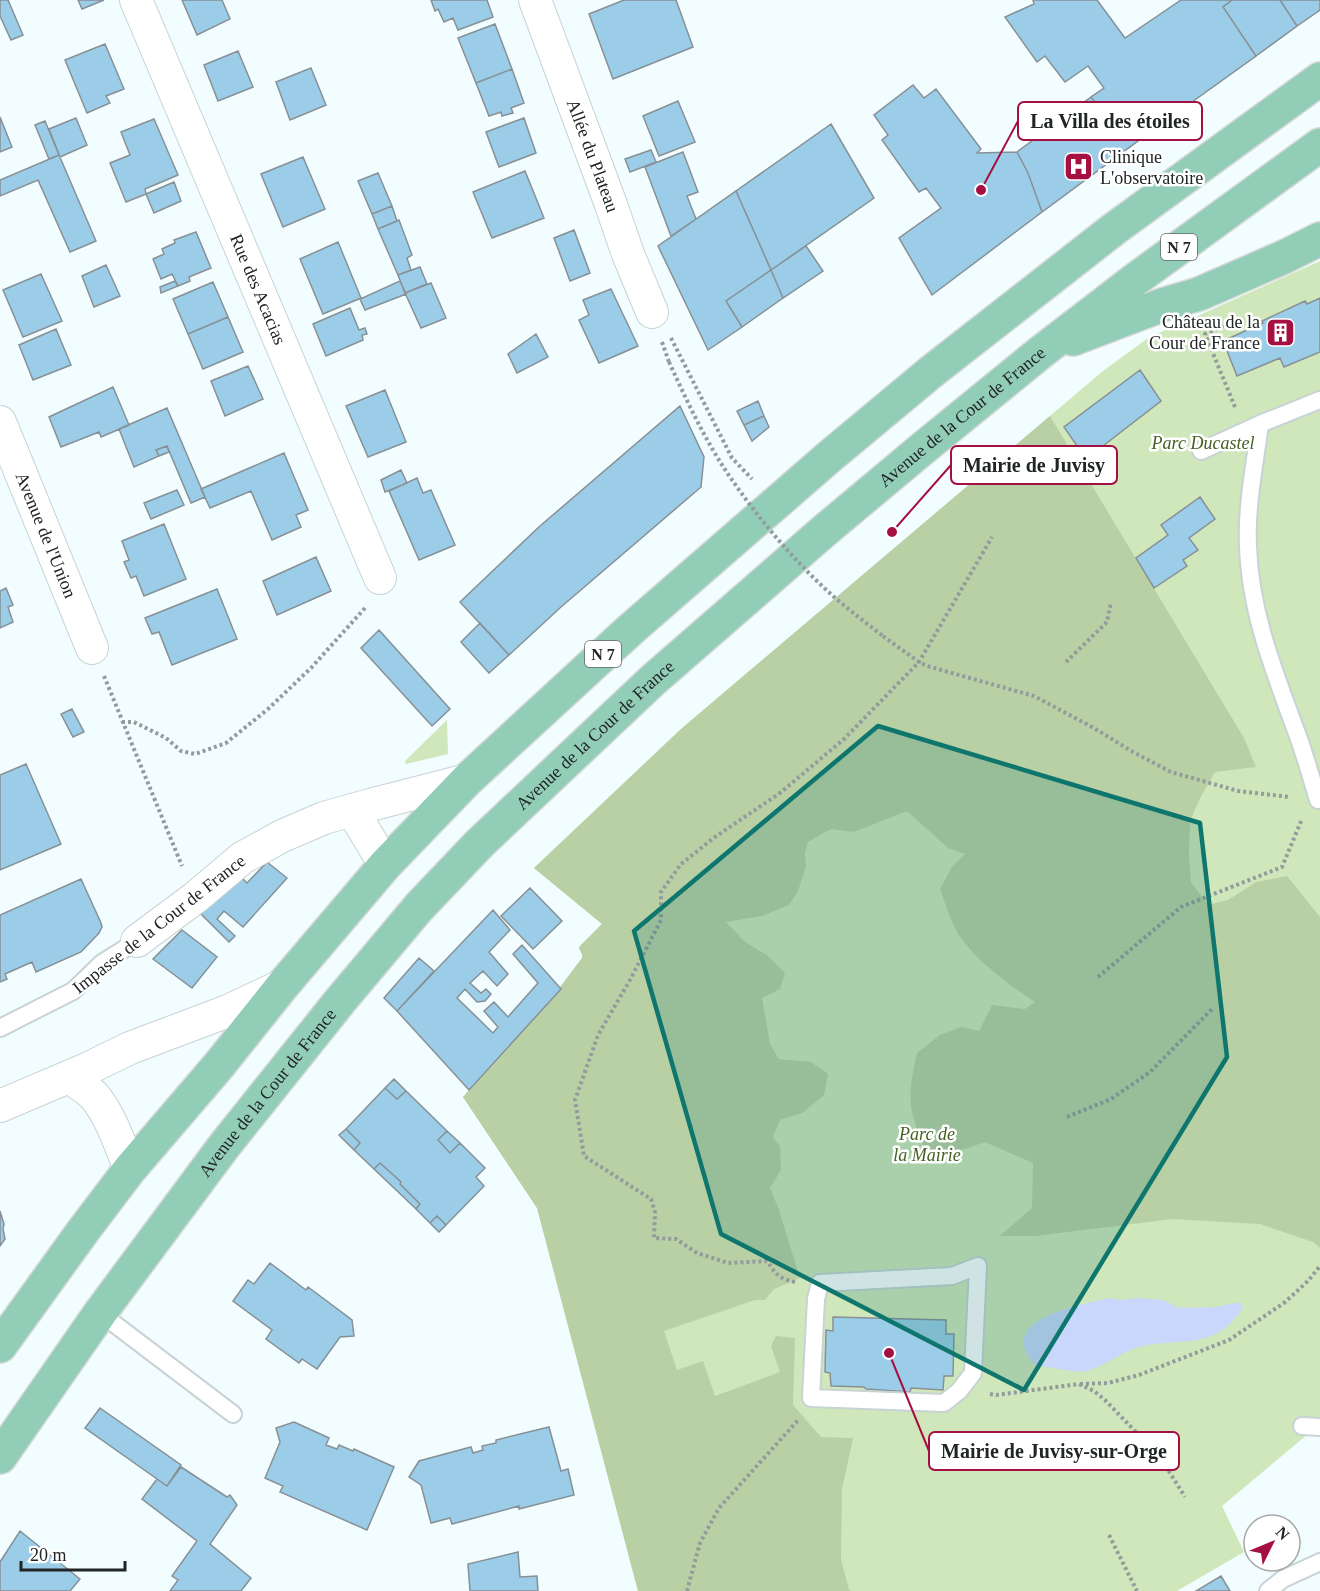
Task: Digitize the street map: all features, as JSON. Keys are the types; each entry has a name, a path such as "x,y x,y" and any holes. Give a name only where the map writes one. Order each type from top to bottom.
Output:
{"main road":[{"name":"N 7","path":"0,1346 130,1169 386,865 467,780 630,630 829,457 931,372 1114,229 1320,79"},
{"name":"Avenue de la Cour de France","path":"0,1456 100,1313 224,1146 340,1001 420,907 480,843 653,680 866,496 1041,352 1136,279 1320,145"},
{"path":"1041,352 1165,304 1199,294 1284,257 1320,238"}],"street":[{"name":"Rue des Acacias","path":"136,0 380,578"},
{"name":"Allée du Plateau","path":"535,0 628,254 652,312"},
{"name":"Avenue de l'Union","path":"0,422 13,489 98,662"},
{"name":"Impasse de la Cour de France","path":"137,941 196,897 242,858 282,836 324,818 467,780"},
{"path":"352,810 386,865"},
{"path":"0,1106 130,1048 228,1011 283,985"},
{"path":"69,1077 93,1095 104,1110 130,1169"}],"lane":[{"path":"1202,451 1320,400"},
{"path":"1260,424 1250,501 1248,546 1254,601 1271,665 1300,742 1318,800"},
{"name":"Impasse de la Cour de France","path":"0,1028 73,991 102,963 137,941"},
{"path":"978,1266 973,1374 959,1391 944,1403 811,1398 816,1299 820,1283 952,1276 978,1266"},
{"path":"100,1313 232,1414"},
{"path":"1302,1426 1320,1427"},
{"path":"1268,1591 1283,1579 1320,1562"}],"path":[{"path":"1243,318 1205,334 1240,419 1260,424"},
{"path":"683,360 732,458"},
{"path":"669,363 726,471 764,523 832,595 919,662 1034,696 1092,726 1132,752 1171,772 1238,791 1318,800"},
{"path":"802,1282 790,1281 775,1274 767,1261 728,1263 697,1253 676,1239 654,1238 655,1212 651,1199 584,1156 575,1100 598,1035 630,980 660,920 661,892 681,864 715,837 780,793 844,739 919,662 992,537"},
{"path":"122,722 134,722 166,738 181,751 195,754 226,743 268,709 311,668 374,598 380,578"},
{"path":"1066,662 1107,622 1111,602"},
{"path":"98,662 179,858"},
{"path":"1098,977 1181,907 1282,867 1303,818 1318,800"},
{"path":"1067,1117 1111,1099 1150,1072 1213,1008"},
{"path":"959,1391 996,1395 1079,1384 1108,1383 1139,1375 1229,1340 1284,1302 1308,1281 1320,1266"},
{"path":"1079,1384 1094,1391 1104,1400 1160,1457 1185,1497"},
{"path":"687,1591 700,1544 719,1508 782,1438"},
{"path":"1109,1535 1137,1591"}],"highlighted area":[{"path":"878,726 1200,823 1227,1057 1024,1390 721,1234 634,931"}],"green space":[{"name":"Parc de la Mairie","path":"1320,261 1320,1424 1222,1506 1242,1548 1242,1553 1177,1591 638,1591 537,1208 463,1097 564,983 582,958 580,946 602,924 534,868 681,729 1103,371 1148,338"},
{"name":"Parc de la Mairie","path":"1050,416 1244,738 1256,767 1215,772 1200,798 1190,821 1191,882 1208,905 1228,900 1256,882 1287,876 1320,917 1320,1248 1313,1242 1260,1224 1173,1219 1035,1236 1000,1236 1032,1208 1033,1163 985,1142 939,1158 925,1151 912,1112 912,1078 917,1053 940,1035 961,1027 979,1031 992,1005 1025,1009 1035,1002 985,965 960,937 954,926 940,889 952,867 965,854 948,848 907,811 854,832 831,829 808,842 805,853 806,867 798,891 789,905 762,916 726,922 745,942 767,955 785,973 780,989 762,998 770,1044 779,1059 811,1062 828,1074 824,1095 802,1113 780,1120 773,1137 780,1146 781,1170 770,1188 800,1278 774,1289 765,1300 755,1300 664,1331 677,1370 703,1361 715,1396 780,1372 771,1346 776,1336 795,1338 793,1405 821,1437 853,1438 842,1489 841,1559 849,1590 852,1591 638,1591 537,1208 463,1097 560,987 582,958 580,946 602,924 534,868 681,729"},
{"path":"447,720 448,754 406,764 405,761"}],"water":[{"path":"1108,1298 1163,1300 1178,1308 1216,1307 1239,1302 1243,1307 1232,1322 1208,1337 1136,1348 1085,1371 1068,1371 1035,1365 1027,1354 1024,1340 1035,1323 1059,1311"}],"building":[{"path":"0,0 8,0 23,35 11,40 0,16"},
{"path":"78,0 104,0 82,9"},
{"path":"182,0 222,0 230,19 197,35"},
{"path":"431,0 487,0 493,17 458,30 453,18 444,22 438,9 435,11"},
{"path":"624,0 676,0 693,47 613,79 589,14"},
{"path":"1033,0 1097,0 1125,38 1181,0 1232,0 1223,7 1256,56 1146,135 1120,102 1104,114 1091,97 1104,88 1088,66 1065,82 1045,56 1037,62 1005,17 1034,4"},
{"path":"1232,0 1280,0 1297,26 1256,56 1223,7"},
{"path":"1280,0 1320,0 1320,10 1297,26"},
{"path":"495,24 512,69 476,83 458,38"},
{"path":"105,44 124,89 106,96 110,103 87,113 65,60"},
{"path":"238,51 253,87 218,101 204,65"},
{"path":"311,68 326,105 290,120 276,82"},
{"path":"512,69 524,103 511,108 513,113 502,116 501,112 489,116 476,83"},
{"path":"913,85 924,98 936,89 981,149 977,153 1017,152 1028,173 1042,212 932,295 899,238 941,208 926,188 919,192 882,140 888,135 874,115"},
{"path":"1091,97 1104,114 1120,102 1146,135 1042,212 1028,173 1017,152"},
{"path":"678,101 695,142 659,156 643,116"},
{"path":"0,117 12,147 0,152"},
{"path":"76,118 87,145 60,157 49,129"},
{"path":"524,118 536,153 499,167 486,132"},
{"path":"154,119 178,175 145,189 146,194 126,202 110,163 130,155 121,132"},
{"path":"45,121 59,155 49,159 35,125"},
{"path":"831,124 874,198 771,270 736,191"},
{"path":"651,150 656,162 630,172 625,159"},
{"path":"683,152 698,192 687,196 696,219 671,236 645,167"},
{"path":"59,155 96,241 70,252 38,180 0,196 0,180"},
{"path":"303,157 325,209 283,227 261,174"},
{"path":"525,171 544,218 492,238 473,192"},
{"path":"378,173 392,206 372,214 358,181"},
{"path":"174,182 181,201 154,213 146,194"},
{"path":"736,191 771,270 726,301 742,327 708,350 658,246"},
{"path":"392,206 397,221 378,229 372,214"},
{"path":"399,220 412,255 407,258 411,270 398,275 378,229"},
{"path":"574,230 590,273 570,281 554,238"},
{"path":"196,232 211,268 189,277 190,281 178,286 172,274 161,279 153,259 164,254 162,249 175,243 174,240"},
{"path":"338,242 361,298 323,314 300,259"},
{"path":"806,246 823,271 783,298 771,270"},
{"path":"106,265 120,296 94,307 82,276"},
{"path":"420,267 427,284 405,293 398,275"},
{"path":"771,270 783,298 742,327 726,301"},
{"path":"41,274 62,321 23,337 3,290"},
{"path":"175,281 178,286 161,293 160,287"},
{"path":"400,281 406,294 365,310 360,299"},
{"path":"213,282 228,317 188,334 173,299"},
{"path":"431,283 446,318 421,328 405,293"},
{"path":"611,289 638,346 599,363 579,320 589,315 583,300"},
{"name":"Château de la Cour de France","path":"1320,298 1320,352 1284,367 1280,358 1237,376 1223,341 1305,301 1307,304"},
{"path":"350,308 359,330 365,328 367,334 362,335 363,340 326,356 313,324"},
{"path":"228,317 243,352 203,369 188,334"},
{"path":"56,329 71,365 33,380 19,345"},
{"path":"536,334 548,357 517,373 508,354"},
{"path":"248,366 263,399 225,416 211,381"},
{"path":"1140,370 1161,401 1086,459 1064,427"},
{"path":"113,387 129,425 101,437 99,432 61,447 49,417"},
{"path":"385,390 406,442 368,457 346,406"},
{"path":"758,401 764,416 744,425 737,411"},
{"path":"680,406 704,457 701,487 561,607 509,655 460,602 540,526"},
{"path":"167,408 205,497 191,503 167,446 156,450 159,456 134,467 119,429"},
{"path":"764,416 769,427 752,441 744,425"},
{"path":"167,446 169,452 159,456 156,450"},
{"path":"284,453 308,510 296,515 301,527 272,540 251,491 210,508 201,489"},
{"path":"401,470 407,483 385,492 381,480"},
{"path":"417,478 423,493 431,490 455,545 419,560 389,491"},
{"path":"177,490 184,505 151,519 144,503"},
{"path":"1200,497 1215,519 1189,538 1198,550 1183,560 1187,566 1154,588 1136,558 1168,535 1161,525"},
{"path":"164,524 186,579 144,596 136,576 131,578 124,562 129,560 122,541"},
{"path":"316,557 331,591 277,615 263,581"},
{"path":"6,588 13,605 8,607 13,622 0,628 0,591"},
{"path":"217,589 237,639 172,665 159,632 152,634 145,618"},
{"path":"480,623 509,655 489,673 461,642"},
{"path":"379,630 450,709 432,726 361,648"},
{"path":"72,709 84,732 73,737 61,714"},
{"path":"26,764 61,844 0,870 0,775"},
{"path":"267,862 287,878 243,927 224,911 217,919 235,936 229,942 200,913 242,878 247,883"},
{"path":"81,879 101,923 99,933 81,952 36,972 32,962 5,974 7,979 0,982 0,915"},
{"path":"530,888 562,921 533,949 501,916"},
{"path":"493,910 510,930 489,952 508,974 497,986 483,971 470,983 481,993 486,989 491,994 485,1001 477,1002 465,989 457,998 493,1033 498,1027 484,1011 494,1002 508,1017 538,983 513,954 522,945 561,989 469,1090 397,1011"},
{"path":"182,930 217,957 192,988 153,959"},
{"path":"419,958 434,971 397,1011 384,998"},
{"path":"394,1079 406,1091 397,1099 385,1088"},
{"path":"385,1088 397,1099 406,1091 447,1131 438,1140 450,1153 460,1143 485,1168 476,1177 484,1186 446,1225 437,1216 430,1223 416,1209 420,1204 400,1184 401,1182 380,1163 374,1169 354,1150 360,1143 346,1129"},
{"path":"346,1129 360,1143 354,1150 339,1135"},
{"path":"447,1131 460,1143 450,1153 438,1140"},
{"path":"380,1163 420,1204 416,1209 374,1169"},
{"path":"0,1211 5,1239 0,1246"},
{"path":"437,1216 446,1225 439,1232 430,1223"},
{"path":"270,1263 306,1290 308,1287 352,1320 354,1336 340,1337 317,1369 302,1359 299,1363 266,1339 272,1330 233,1301 248,1280 254,1284"},
{"path":"833,1317 946,1320 946,1334 954,1334 953,1376 944,1376 943,1390 911,1388 910,1392 831,1386 830,1373 825,1372 826,1330 833,1331"},
{"path":"100,1408 181,1465 167,1486 85,1428"},
{"path":"294,1422 329,1438 326,1445 337,1449 339,1445 353,1451 354,1449 394,1467 367,1530 280,1492 283,1486 265,1478 280,1442 276,1428"},
{"path":"549,1427 561,1471 568,1469 574,1495 519,1509 519,1506 452,1524 450,1518 431,1523 421,1485 409,1477 419,1461 471,1447 473,1453 483,1450 482,1446 496,1443 496,1440"},
{"path":"181,1467 227,1497 230,1495 237,1505 210,1544 251,1578 241,1591 170,1591 178,1580 172,1576 197,1541 142,1499 157,1479 167,1486"},
{"path":"20,1531 80,1579 70,1591 0,1591 0,1562"},
{"path":"518,1552 520,1577 537,1576 538,1591 470,1591 468,1564"},
{"path":"1221,1576 1230,1591 1196,1591"}],"place":[{"name":"Clinique L'observatoire","path":"1079,167"},
{"name":"La Villa des étoiles","path":"981,190"},
{"name":"Château de la Cour de France","path":"1281,332"},
{"name":"Mairie de Juvisy","path":"892,532"},
{"name":"Mairie de Juvisy-sur-Orge","path":"889,1353"}],"park label":[{"name":"Parc Ducastel","path":"1203,443"}]}
